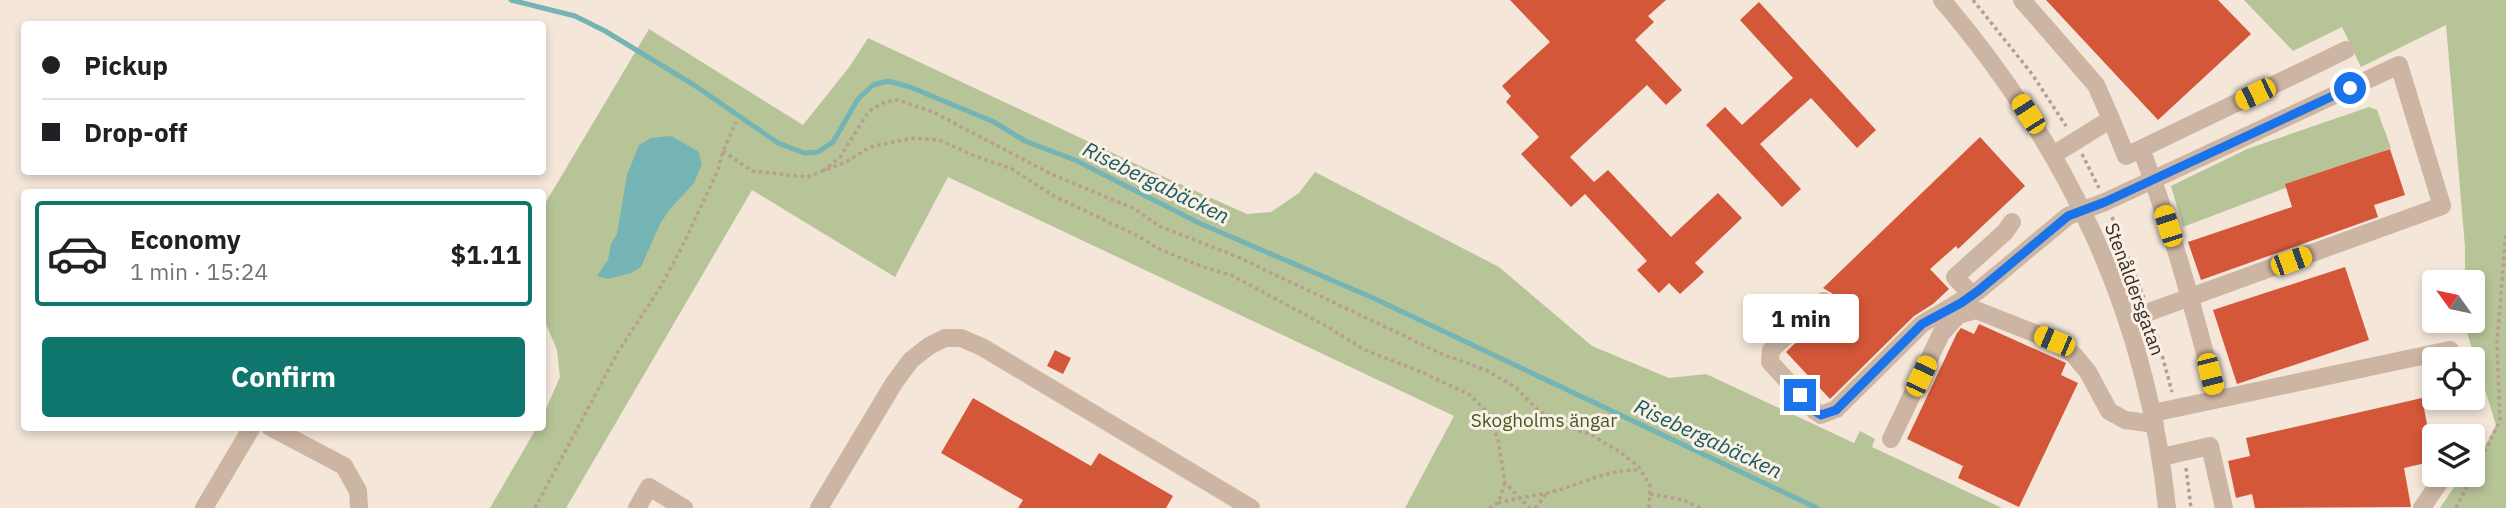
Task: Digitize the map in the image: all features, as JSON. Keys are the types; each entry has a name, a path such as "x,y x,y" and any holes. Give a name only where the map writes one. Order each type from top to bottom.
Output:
{"street":[{"name":"Stenåldersgatan","path":"1942,0 1984,50 2053,155 2104,258 2126,318 2154,418 2162,457 2167,508"},
{"path":"2022,0 2096,85 2126,156 2346,50"},
{"path":"1824,301 1771,350 1769,356 1770,362 1821,415 1836,410 1922,324 1972,295 2068,216 2105,202 2399,65 2442,206 2126,318"},
{"path":"2053,155 2110,119"},
{"path":"2141,149 2191,297 2217,400"},
{"path":"1972,295 1955,277 2005,232 2012,222"},
{"path":"1891,439 1941,334 1958,315 1976,310 2054,341 2074,355 2088,372 2109,411 2125,420 2154,418 2217,400 2422,356"},
{"path":"819,508 894,383 911,360 945,338 961,338 982,346 1251,508"},
{"path":"204,508 250,431"},
{"path":"278,431 344,466 358,491 359,508"},
{"path":"2162,457 2210,446 2224,508"},
{"path":"637,508 649,487 684,508"},
{"path":"2421,508 2436,487"}],"path":[{"path":"823,171 840,157 869,111 885,102 898,100 921,108 970,130 1051,174 1135,209 1159,226 1238,257 1442,354 1486,370 1515,387 1539,411 1564,426 1590,434 1620,452 1641,470 1650,485 1649,508"},
{"path":"535,508 597,389 681,249 718,170 736,122"},
{"path":"723,151 752,171 807,177 846,162 870,147 913,138 939,140 1012,169 1054,196 1140,237 1157,248 1231,275 1365,350 1424,373 1470,395 1487,412 1498,439 1505,483 1498,503"},
{"path":"2456,508 2500,421 2497,342 2506,232"},
{"path":"1489,508 1519,497 1583,483 1606,472 1621,469 1641,470"},
{"path":"1505,483 1530,508"},
{"path":"1535,508 1547,493"},
{"path":"1650,494 1682,500 1701,508"}],"green space":[{"path":"2244,0 2506,0 2506,508 2440,508 2454,487 2485,487 2485,447 2496,425 2485,390 2485,347 2472,347 2467,333 2485,333 2485,270 2465,270 2446,25 2361,67 2342,27 2293,51"},
{"name":"Skogholms ängar","path":"649,29 803,125 850,66 868,38 1247,214 1271,212 1299,193 1315,172 1499,267 1592,346 1669,378 1706,374 1854,443 1860,431 1875,439 1872,447 2002,508 1405,508 1454,416 948,177 895,277 752,190 566,508 490,508 535,431 546,431 546,409 560,377 557,350 546,324 546,202"},
{"path":"2369,107 2377,110 2391,148 2183,227 2171,186 2247,149"}],"water":[{"path":"671,136 698,151 702,164 694,183 660,224 641,267 631,273 608,279 597,276 608,260 611,244 617,234 627,175 639,145 651,138"}],"building":[{"path":"1510,0 1666,0 1648,16 1654,22 1635,40 1682,90 1666,105 1647,85 1570,157 1594,182 1608,170 1671,237 1718,193 1742,218 1695,263 1704,272 1680,294 1669,283 1659,293 1637,270 1647,261 1585,194 1571,207 1521,154 1539,137 1506,102 1511,96 1502,86 1550,42"},
{"path":"2046,0 2218,0 2251,34 2158,120"},
{"path":"1759,2 1876,130 1857,148 1811,98 1760,144 1801,189 1782,207 1706,125 1725,107 1742,125 1793,78 1740,20"},
{"path":"1980,137 2025,186 1958,249 1956,246 1930,269 1949,289 1933,304 1914,316 1830,399 1786,352 1835,305 1833,294 1823,288"},
{"path":"2390,149 2405,195 2374,205 2378,217 2201,280 2188,242 2292,207 2285,184"},
{"path":"2345,267 2369,340 2237,384 2213,310"},
{"path":"1979,324 2066,363 2061,375 2078,383 2019,507 1958,478 1963,466 1907,439 1957,333 1961,328 1974,334"},
{"path":"1055,350 1071,358 1063,374 1047,366"},
{"path":"973,398 1091,466 1099,453 1173,496 1166,508 1018,508 1023,500 941,453"},
{"path":"2422,398 2422,410 2424,410 2427,424 2422,424 2422,464 2404,468 2411,507 2255,508 2252,494 2236,498 2228,461 2250,456 2246,438"}],"waterway":[{"name":"Risebergabäcken","path":"511,0 575,16 605,31 694,85 778,143 804,153 818,152 833,142 858,99 873,85 888,81 910,87 994,122 1025,141 1075,160 1199,223 1371,297 1817,508"}],"route":[{"path":"1800,395 1821,415 1836,410 1922,324 1978,291 2068,216 2105,202 2350,88"}]}
